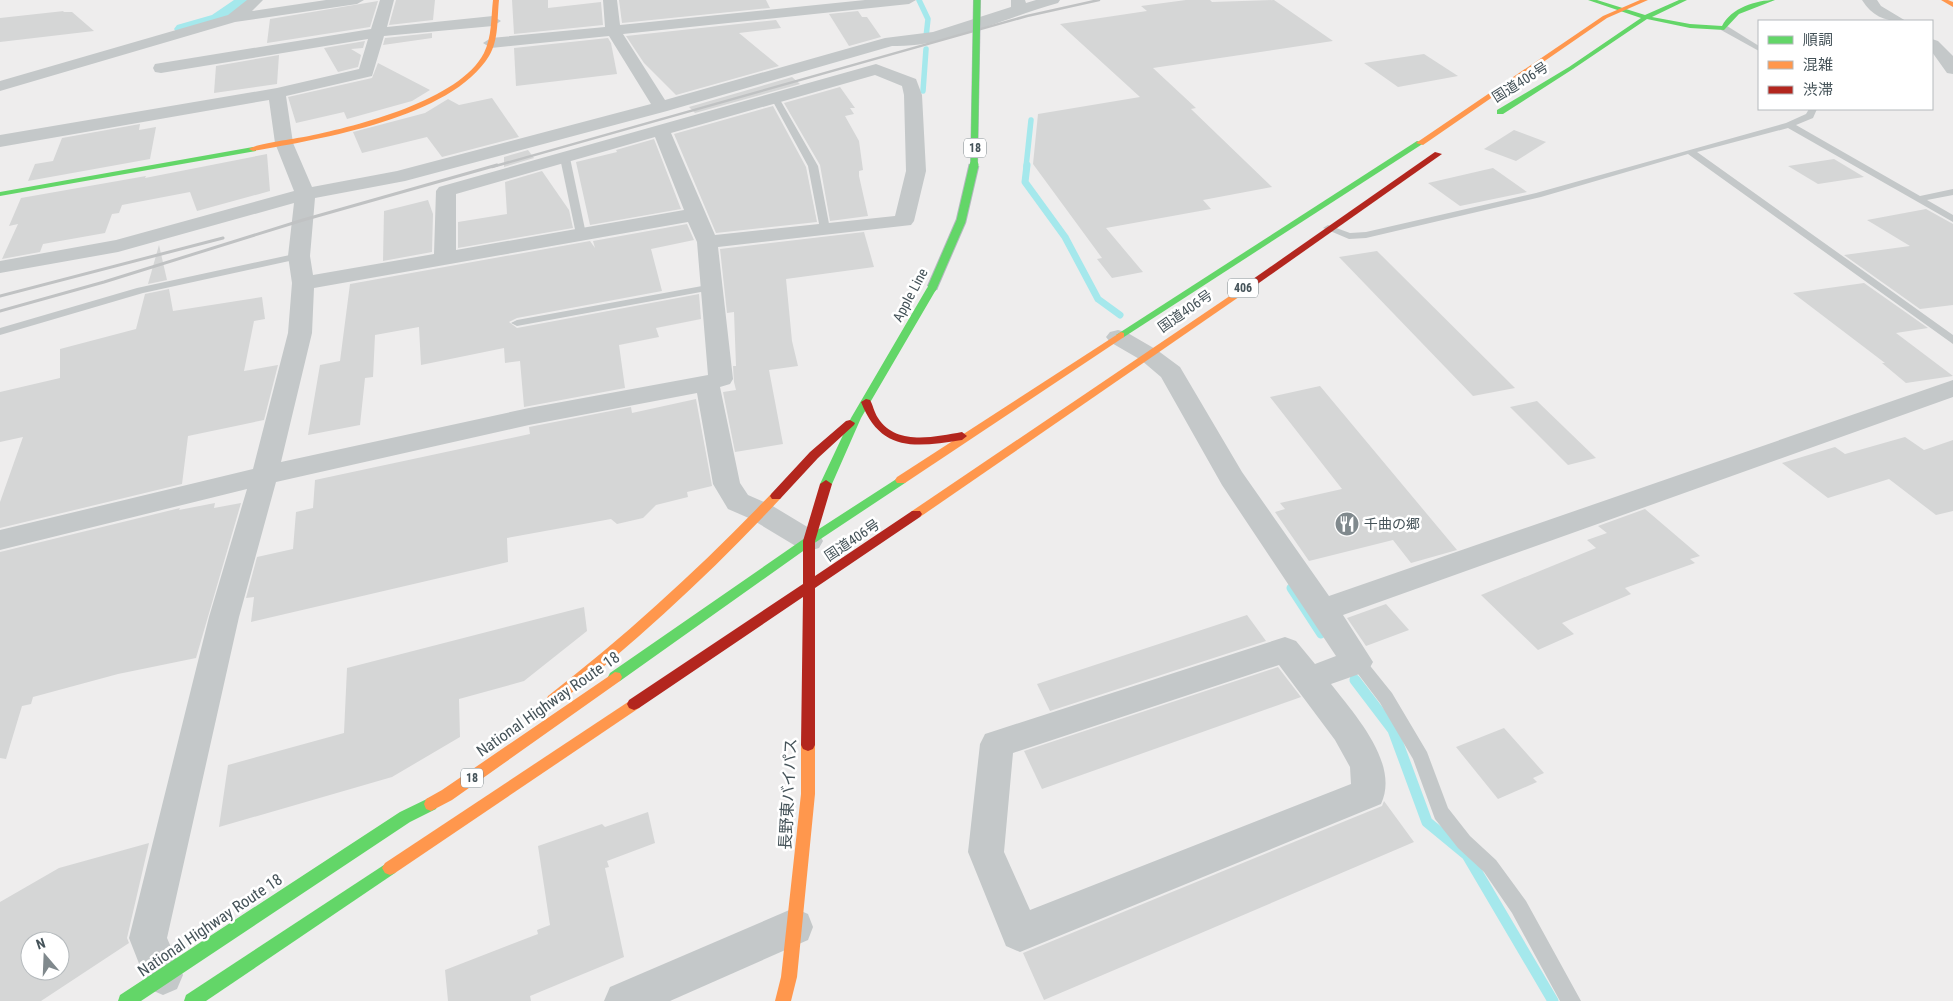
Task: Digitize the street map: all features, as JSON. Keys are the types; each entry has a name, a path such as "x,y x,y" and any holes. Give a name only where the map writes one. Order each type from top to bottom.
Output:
{"main road":[{"path":"0,194 284,143 388,117 418,107 438,97 475,72 486,55 490,43 496,0"},
{"name":"Apple Line","path":"808,588 809,542 827,480 856,418 932,288 960,221 975,162 977,0"},
{"path":"1591,0 1681,26 1724,28 1727,19 1741,10 1772,0"},
{"name":"国道406号","path":"809,542 1118,337 1429,138 1605,17 1645,0"},
{"name":"国道406号","path":"1490,118 1571,68 1646,17 1684,0"},
{"path":"1944,0 1953,5"},
{"name":"国道406号","path":"808,588 1150,355 1328,228 1450,146"},
{"path":"866,402 874,422 884,433 902,440 925,442 969,435"},
{"path":"544,707 622,644 761,512 823,444 856,418"},
{"name":"National Highway Route 18","path":"126,1001 405,816 447,795 809,542"},
{"name":"長野東バイパス","path":"783,1001 789,977 808,794 808,588"},
{"name":"18","path":"192,1001 808,588"},
{"path":"405,816 434,788"}],"street":[{"path":"233,18 256,0"},
{"path":"0,86 233,18 357,0"},
{"path":"0,141 278,93 366,72 387,0"},
{"path":"610,0 613,30 661,107"},
{"path":"490,43 819,5 875,4 909,0"},
{"path":"875,4 886,29 900,43 921,39 1018,5 1053,0"},
{"path":"1869,0 1876,9 1896,20"},
{"path":"161,68 379,32 493,21"},
{"path":"0,267 118,246 305,194 398,178 661,107 886,29"},
{"path":"154,114 161,68 161,39"},
{"path":"1933,45 1945,56 1953,69"},
{"path":"445,258 446,192 662,132 876,69 910,84 913,95 916,171 904,221 707,242"},
{"path":"163,975 148,938 224,617 265,473 300,333 305,194 284,143 278,93"},
{"path":"0,540 265,473 579,405 721,379 707,242 662,132"},
{"path":"301,269 445,258 697,214"},
{"path":"1118,337 1150,355 1171,372 1232,478 1323,610 1356,662 1309,679"},
{"path":"707,383 727,484 738,502 761,512 809,542"},
{"path":"1323,610 1953,388"},
{"path":"1285,650 1309,679 1347,730 1368,765 1369,793 1020,933 986,852 997,744 1285,650"},
{"path":"624,1001 794,927"}],"lane":[{"path":"1724,28 1758,48"},
{"path":"775,98 813,166 825,229"},
{"path":"1328,228 1350,236 1366,235 1522,197 1538,196 1690,151 1789,125 1810,116 1812,110"},
{"path":"1789,125 1953,219"},
{"path":"1690,151 1953,340"},
{"path":"565,158 581,234"},
{"path":"1919,200 1953,192"},
{"path":"0,332 141,290 301,269"},
{"path":"516,322 713,286"},
{"path":"1356,662 1386,698 1422,757 1441,813 1464,842 1490,866 1519,907 1570,1001"}],"building":[{"path":"396,0 435,0 433,20 389,25"},
{"path":"512,0 548,0 548,8 601,2 603,25 514,34"},
{"path":"619,0 766,0 770,8 622,23"},
{"path":"1186,0 1210,0 1212,2 1274,0 1333,41 1153,68 1196,108 1191,109 1272,187 1203,200 1211,209 1106,228 1143,272 1112,278 1097,259 1102,258 1033,164 1038,114 1140,97 1060,24 1147,11 1141,6"},
{"path":"378,1 370,27 267,43 270,19"},
{"path":"64,11 72,12 94,31 0,42 0,18"},
{"path":"858,11 862,17 867,17 881,37 849,46 829,14"},
{"path":"776,20 781,28 739,33 779,66 676,95 644,63 626,36"},
{"path":"432,33 432,38 383,45 385,38"},
{"path":"608,38 611,43 617,74 516,86 514,48"},
{"path":"365,41 363,48 351,49 361,55 358,67 338,72 324,48"},
{"path":"1424,54 1458,76 1398,87 1364,63"},
{"path":"279,55 277,84 214,93 216,66"},
{"path":"378,63 430,90 412,101 347,119 344,112 296,123 288,97 372,78"},
{"path":"792,77 800,84 695,113 689,107"},
{"path":"840,87 855,108 850,108 854,114 845,116 859,141 863,170 859,171 859,176 868,216 830,221 820,165 784,103"},
{"path":"492,98 519,137 442,157 427,137 362,153 353,132 425,113 448,99 459,105"},
{"path":"773,106 806,167 817,222 716,233 674,134"},
{"path":"140,124 139,130 156,127 150,159 28,181 35,164 53,161 62,138"},
{"path":"1514,130 1546,142 1516,161 1484,149"},
{"path":"654,139 681,209 590,225 576,162 617,152 616,150"},
{"path":"528,150 534,158 504,167 504,157"},
{"path":"267,154 270,191 197,211 190,192 122,205 119,213 112,214 105,233 43,244 40,252 2,259 18,224 9,226 21,198 146,176 145,178"},
{"path":"1834,159 1864,177 1818,184 1788,166"},
{"path":"1493,168 1527,192 1460,206 1428,183"},
{"path":"542,171 569,210 573,228 458,248 458,222 507,214 505,182"},
{"path":"428,200 433,214 432,252 383,261 384,211"},
{"path":"1926,209 1953,224 1953,305 1920,309 1844,255 1910,246 1867,220"},
{"path":"687,224 694,240 651,249 662,291 517,318 509,322 517,328 699,294 701,319 656,328 659,337 619,345 625,388 524,407 520,361 505,363 504,348 421,365 419,327 375,335 373,377 365,378 360,425 308,435 320,365 340,361 350,284 590,241 595,248 593,241"},
{"path":"864,232 874,267 786,279 792,341 798,366 769,370 783,444 735,452 723,392 736,390 733,366 736,366 734,312 727,313 720,249"},
{"path":"159,245 167,280 148,284"},
{"path":"1377,251 1515,388 1473,396 1339,257"},
{"path":"1864,283 1928,328 1896,333 1953,376 1906,383 1882,363 1885,363 1793,293"},
{"path":"169,289 173,311 262,297 265,319 254,321 244,371 278,365 264,420 188,436 182,484 0,528 0,502 23,437 0,442 0,392 60,378 60,349 136,329 145,294"},
{"path":"1320,386 1457,550 1411,563 1393,540 1309,561 1275,512 1285,509 1280,503 1342,489 1270,397"},
{"path":"696,399 712,486 687,492 688,497 656,505 643,518 617,524 611,519 507,538 508,562 251,622 254,597 246,598 257,557 293,549 296,512 313,508 315,480 530,434 529,427 631,407 632,413"},
{"path":"1537,401 1596,458 1568,465 1510,407"},
{"path":"1905,437 1924,450 1953,440 1953,511 1936,515 1889,479 1828,498 1782,463 1835,447 1845,454"},
{"path":"215,503 214,508 241,503 196,658 118,674 33,697 31,704 22,706 6,759 0,758 0,552 180,508 179,510"},
{"path":"1645,509 1700,556 1690,559 1695,563 1625,588 1631,594 1562,623 1574,634 1538,650 1481,595 1596,548 1587,540 1607,533 1598,526"},
{"path":"1386,604 1409,630 1366,646 1347,618"},
{"path":"584,607 587,631 524,681 459,699 460,737 392,777 219,827 228,765 344,733 347,668"},
{"path":"1247,615 1266,641 1050,711 1037,684"},
{"path":"1278,667 1301,697 1042,789 1024,751"},
{"path":"1504,728 1544,773 1533,778 1537,782 1498,799 1456,747"},
{"path":"1384,801 1414,842 1044,1000 1023,953 1382,806"},
{"path":"648,812 655,843 607,861 609,867 605,868 624,957 530,996 531,1001 448,1001 445,970 538,934 537,930 550,925 538,846 602,824 605,827"},
{"path":"149,843 127,938 129,943 41,1001 0,1001 0,902 59,868"}],"waterway":[{"path":"183,29 218,19 245,0"},
{"path":"919,0 928,19 926,37"},
{"path":"923,91 926,49"},
{"path":"1026,167 1031,120"},
{"path":"1027,165 1025,182 1065,237 1098,299 1120,315"},
{"path":"1291,588 1321,634"},
{"path":"1355,680 1393,730 1427,822 1467,855 1553,1001"}],"railway":[{"path":"492,167 1027,16 1099,0"},
{"path":"0,311 104,282 303,220 497,165"},
{"path":"0,296 223,238"}],"traffic: fast":[{"path":"932,288 961,221 975,162 977,0"},
{"path":"1591,0 1656,20 1707,28 1724,28 1737,12 1772,0"},
{"path":"1500,112 1571,68 1646,17 1684,0"},
{"path":"1121,335 1420,143"},
{"path":"0,194 253,149"},
{"path":"826,484 856,418 932,288"},
{"path":"615,677 809,541 901,480"},
{"path":"126,1001 405,817 431,804"},
{"path":"192,1001 390,868"}],"traffic: slow":[{"path":"253,149 310,138 380,120 414,108 444,93 469,76 486,56 493,36 496,0"},
{"path":"1420,143 1605,17 1645,0"},
{"path":"1944,0 1953,5"},
{"path":"916,514 1246,288"},
{"path":"901,480 1121,335"},
{"path":"553,700 612,653 669,603 776,496"},
{"path":"431,804 447,795 615,677"},
{"path":"390,868 634,704"},
{"path":"783,1001 789,977 808,794 808,745"}],"traffic: jam":[{"path":"1246,288 1438,154"},
{"path":"866,402 872,418 881,429 892,436 904,440 917,441 962,436"},
{"path":"776,496 814,455 850,423"},
{"path":"808,745 809,541 826,484"},
{"path":"634,704 916,514"}],"place":[{"name":"千曲の郷","path":"1347,524"}]}
